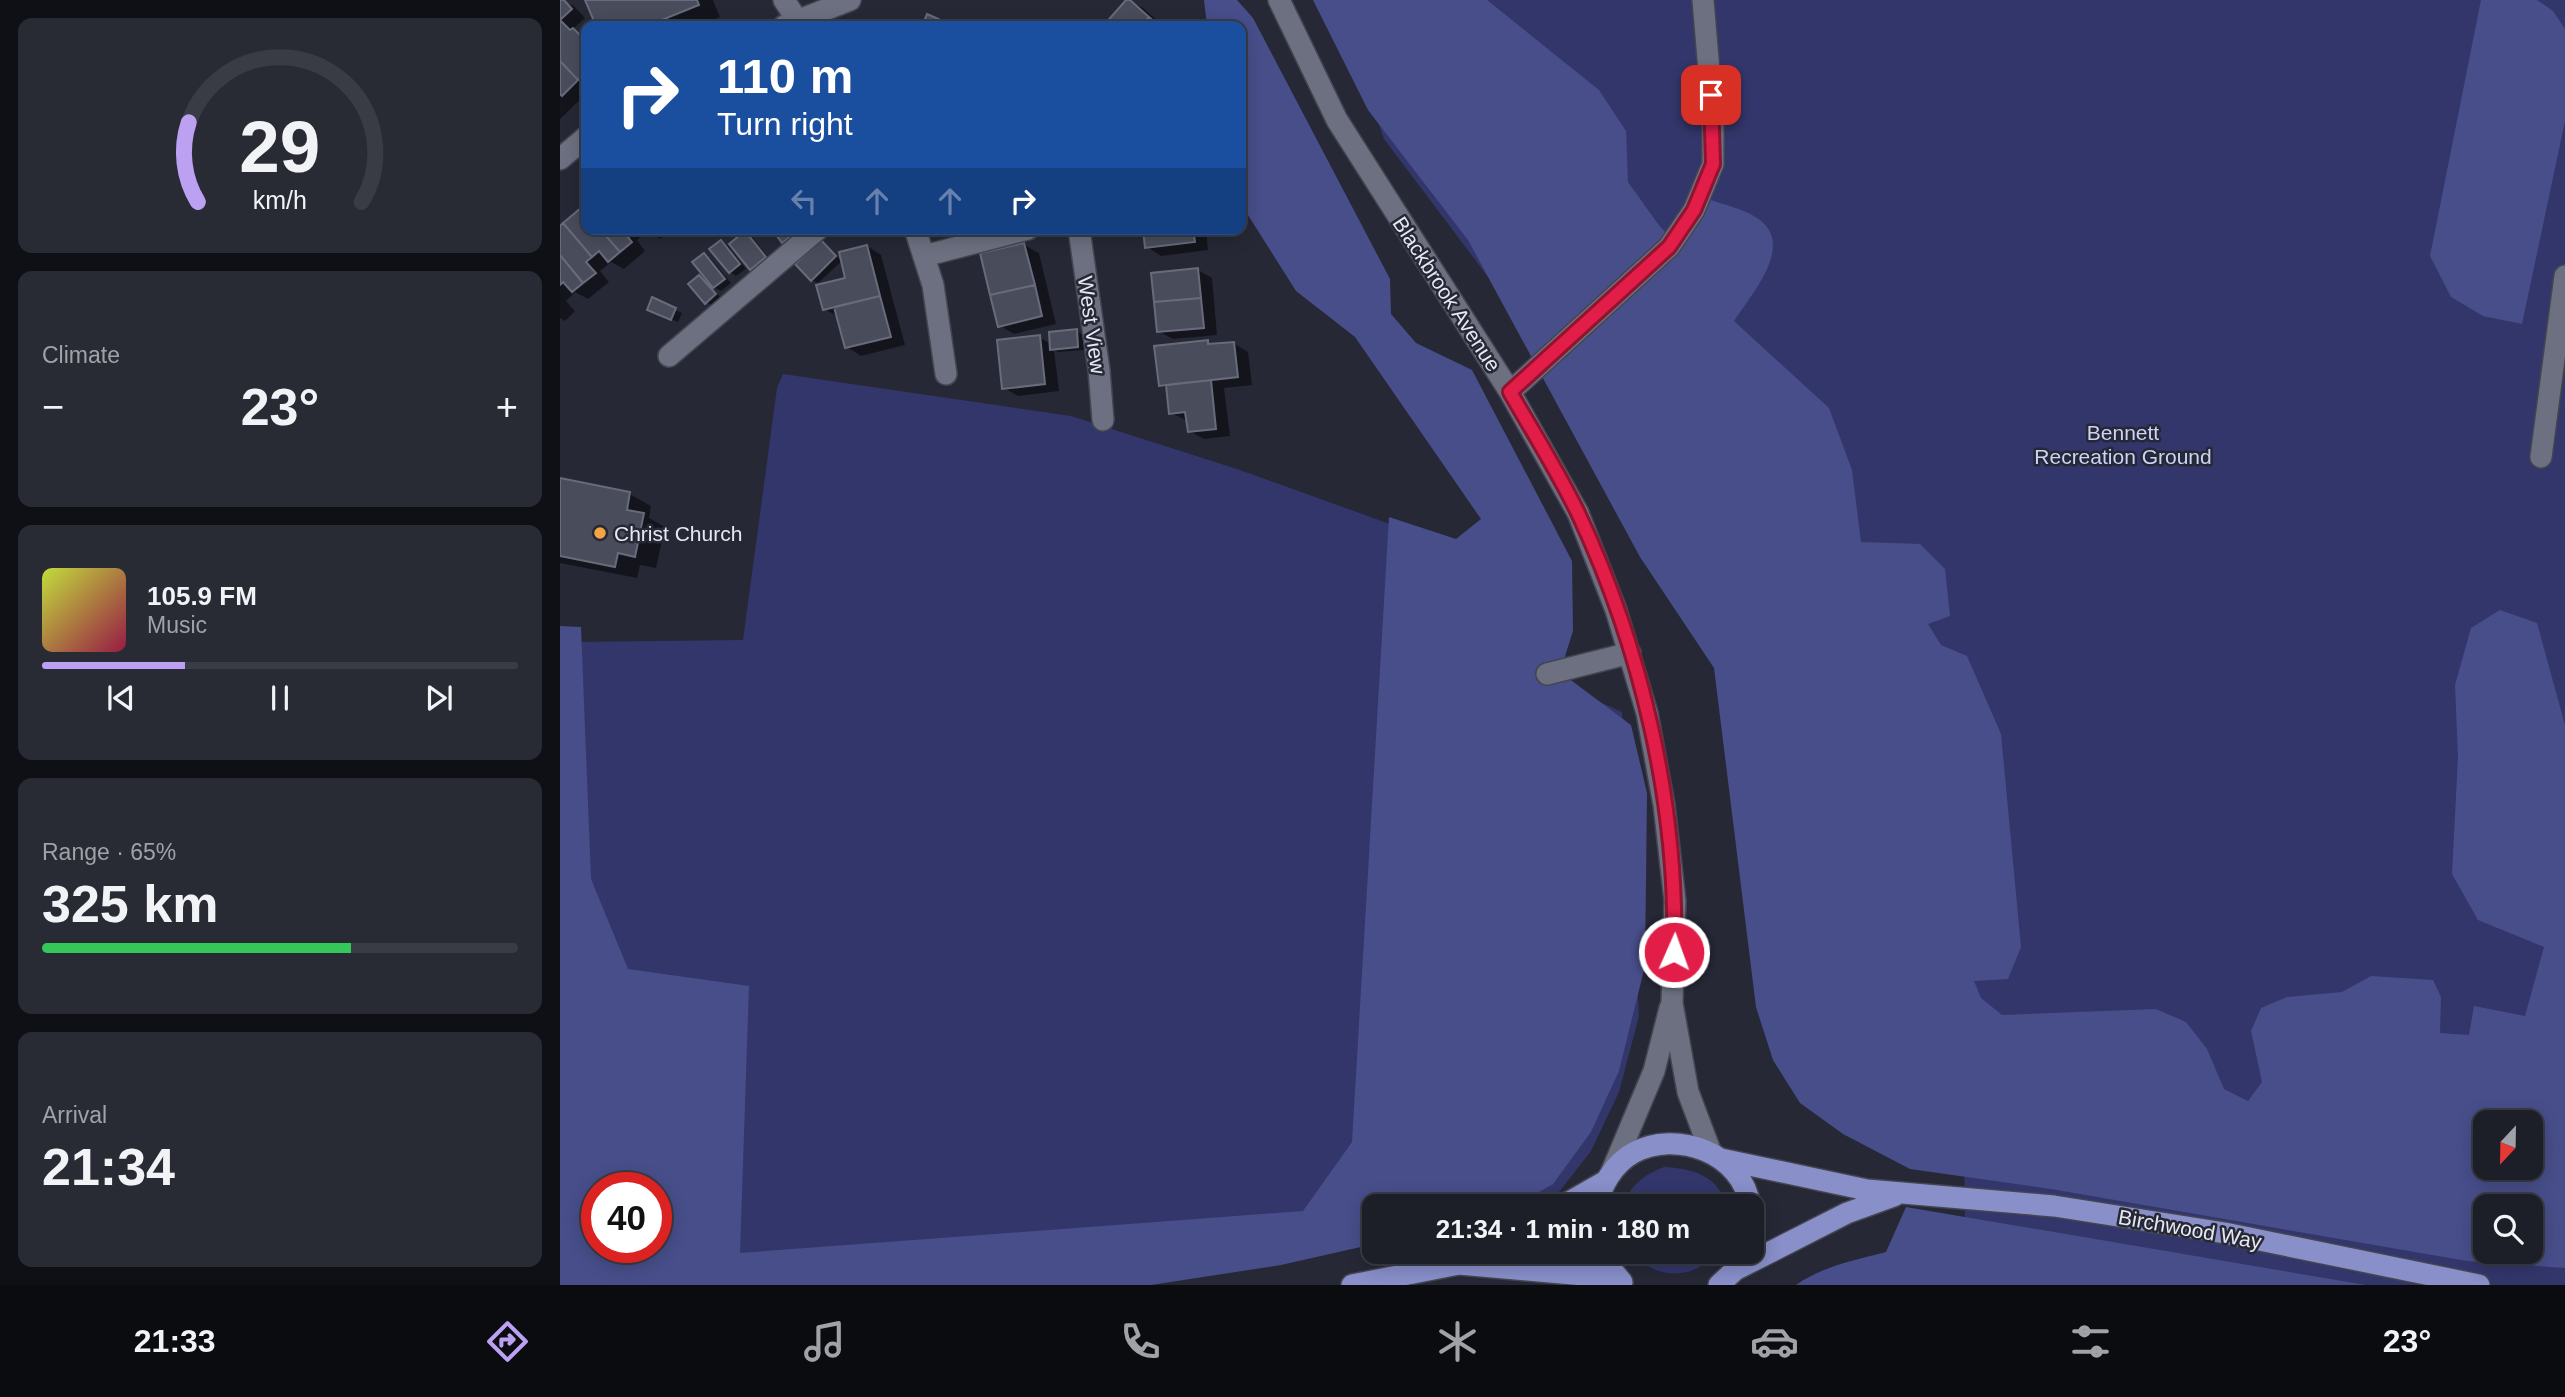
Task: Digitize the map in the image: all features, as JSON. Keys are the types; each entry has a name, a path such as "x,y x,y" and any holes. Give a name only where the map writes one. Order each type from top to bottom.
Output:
{"main road":[{"name":"Birchwood Way","path":"1608,1176 1633,1153 1658,1144 1685,1144 1716,1156 1867,1190 2054,1206 2225,1233 2479,1285"},
{"path":"1716,1156 1738,1177 1745,1194"},
{"path":"1580,1194 1608,1176"},
{"path":"1600,1194 1608,1176"},
{"name":"Birchwood Way","path":"1726,1280 1847,1213 1899,1194"},
{"path":"1352,1285 1459,1264 1621,1282"},
{"path":"1609,1264 1621,1282"},
{"path":"1726,1280 1737,1264"}],"street":[{"path":"784,0 793,21"},
{"path":"801,21 850,0"},
{"name":"Blackbrook Avenue","path":"1279,0 1338,120 1510,392 1578,513 1616,610 1647,713 1664,805 1675,901 1672,1003 1688,1092 1716,1156"},
{"path":"1510,392 1669,247 1694,210 1713,164 1713,118 1703,0"},
{"path":"560,159 581,141"},
{"path":"669,356 811,235"},
{"path":"917,235 941,331 946,374"},
{"path":"924,256 1005,235"},
{"name":"West View","path":"1080,235 1100,370 1103,420"},
{"path":"2541,457 2565,276"},
{"path":"1547,674 1630,653"},
{"name":"Blackbrook Avenue","path":"1608,1176 1654,1071 1672,1003"}],"green space":[{"name":"Bennett Recreation Ground","path":"1334,0 2565,0 2565,1285 1966,1285 1964,1147 1694,550 1384,139"},
{"path":"783,374 1071,416 1237,469 1565,587 1552,680 1622,712 1639,1016 1619,1092 1591,1151 1557,1194 1362,1194 1362,1207 726,1261 672,1184 672,1172 663,1172 561,1027 575,642 743,640 777,388"},
{"path":"1664,1167 1684,1169 1711,1181 1722,1194 1629,1194 1650,1174"},
{"path":"1645,1264 1704,1264 1675,1274"}],"shaded area":[{"path":"1204,0 1237,0 1253,18 1390,279 1391,314 1416,343 1472,370 1572,561 1573,631 1560,672 1631,725 1647,793 1645,966 1619,1071 1591,1132 1553,1184 1536,1194 1362,1194 1362,1247 1281,1265 1151,1285 560,1285 560,626 581,627 591,879 628,969 749,986 740,1253 1303,1211 1352,1142 1389,517 1456,539 1481,519 1355,337 1296,291 1246,212 1246,21 1206,21"},
{"path":"1313,0 1487,0 1599,90 1626,131 1628,182 1680,249 1711,200 1752,215 1766,226 1772,238 1768,266 1734,321 1829,408 1852,470 1861,542 1920,544 1945,569 1950,616 1928,624 1941,645 1967,656 2001,734 2021,947 2008,979 1974,981 1981,998 2002,1015 2156,1009 2186,1022 2207,1049 2224,1089 2248,1101 2262,1082 2251,1031 2261,1008 2287,997 2342,992 2371,976 2433,980 2441,997 2440,1033 2469,1035 2474,1006 2525,1016 2544,947 2478,920 2452,874 2458,757 2455,685 2471,628 2500,610 2537,623 2565,725 2565,1268 2509,1264 2543,1264 2543,1194 2473,1194 2473,1261 2467,1261 2051,1189 1910,1169 1843,1134 1800,1103 1773,1060 1756,1007 1714,668 1640,557 1468,240 1368,110"},
{"path":"2481,0 2537,0 2553,11 2565,29 2565,121 2522,324 2483,316 2451,297 2430,256"},
{"path":"1906,1207 2366,1285 1796,1285 1828,1268 1886,1252"}],"building":[{"path":"560,0 564,0 572,9 560,20"},
{"path":"585,0 697,0 699,5 659,21 594,21"},
{"path":"1126,0 1130,0 1149,17 1145,21 1107,21"},
{"path":"927,14 943,21 924,21"},
{"path":"560,20 581,36 581,77 578,80 560,61"},
{"path":"560,61 578,80 562,96 560,94"},
{"path":"581,208 581,235 605,235 620,252 608,262 599,251 592,257 563,223"},
{"path":"563,223 592,257 586,262 596,273 583,283 560,255 560,226"},
{"path":"605,235 626,235 632,242 620,252"},
{"path":"740,235 748,235 766,257 750,270 729,244"},
{"path":"776,235 792,235 782,243"},
{"path":"1144,235 1194,235 1195,242 1145,248"},
{"path":"721,240 740,264 729,273 709,249"},
{"path":"821,240 836,256 811,281 795,264"},
{"path":"1024,243 1035,285 990,295 980,253"},
{"path":"867,245 880,296 823,310 816,285 845,278 839,252"},
{"path":"704,253 725,279 713,288 692,262"},
{"path":"560,255 583,283 572,292 563,282 560,285"},
{"path":"1198,268 1201,298 1154,302 1151,273"},
{"path":"699,275 716,294 705,304 688,284"},
{"path":"1035,285 1042,316 998,327 990,295"},
{"path":"880,296 891,337 845,348 834,307"},
{"path":"652,297 676,308 671,320 647,310"},
{"path":"1201,298 1204,328 1157,332 1154,302"},
{"path":"1077,329 1078,347 1050,350 1049,332"},
{"path":"1040,335 1045,384 1002,389 997,340"},
{"path":"1208,340 1208,344 1234,342 1238,377 1159,386 1154,346"},
{"path":"1211,380 1216,429 1188,432 1185,412 1169,414 1166,385"},
{"name":"Christ Church","path":"560,478 630,492 627,510 644,513 635,557 618,553 615,567 560,556"}],"place":[{"name":"Christ Church","path":"600,533"}],"route":[{"path":"1674,952 1675,901 1664,805 1647,713 1630,653 1604,576 1578,513 1510,392 1669,247 1694,210 1713,164 1711,95"}]}
